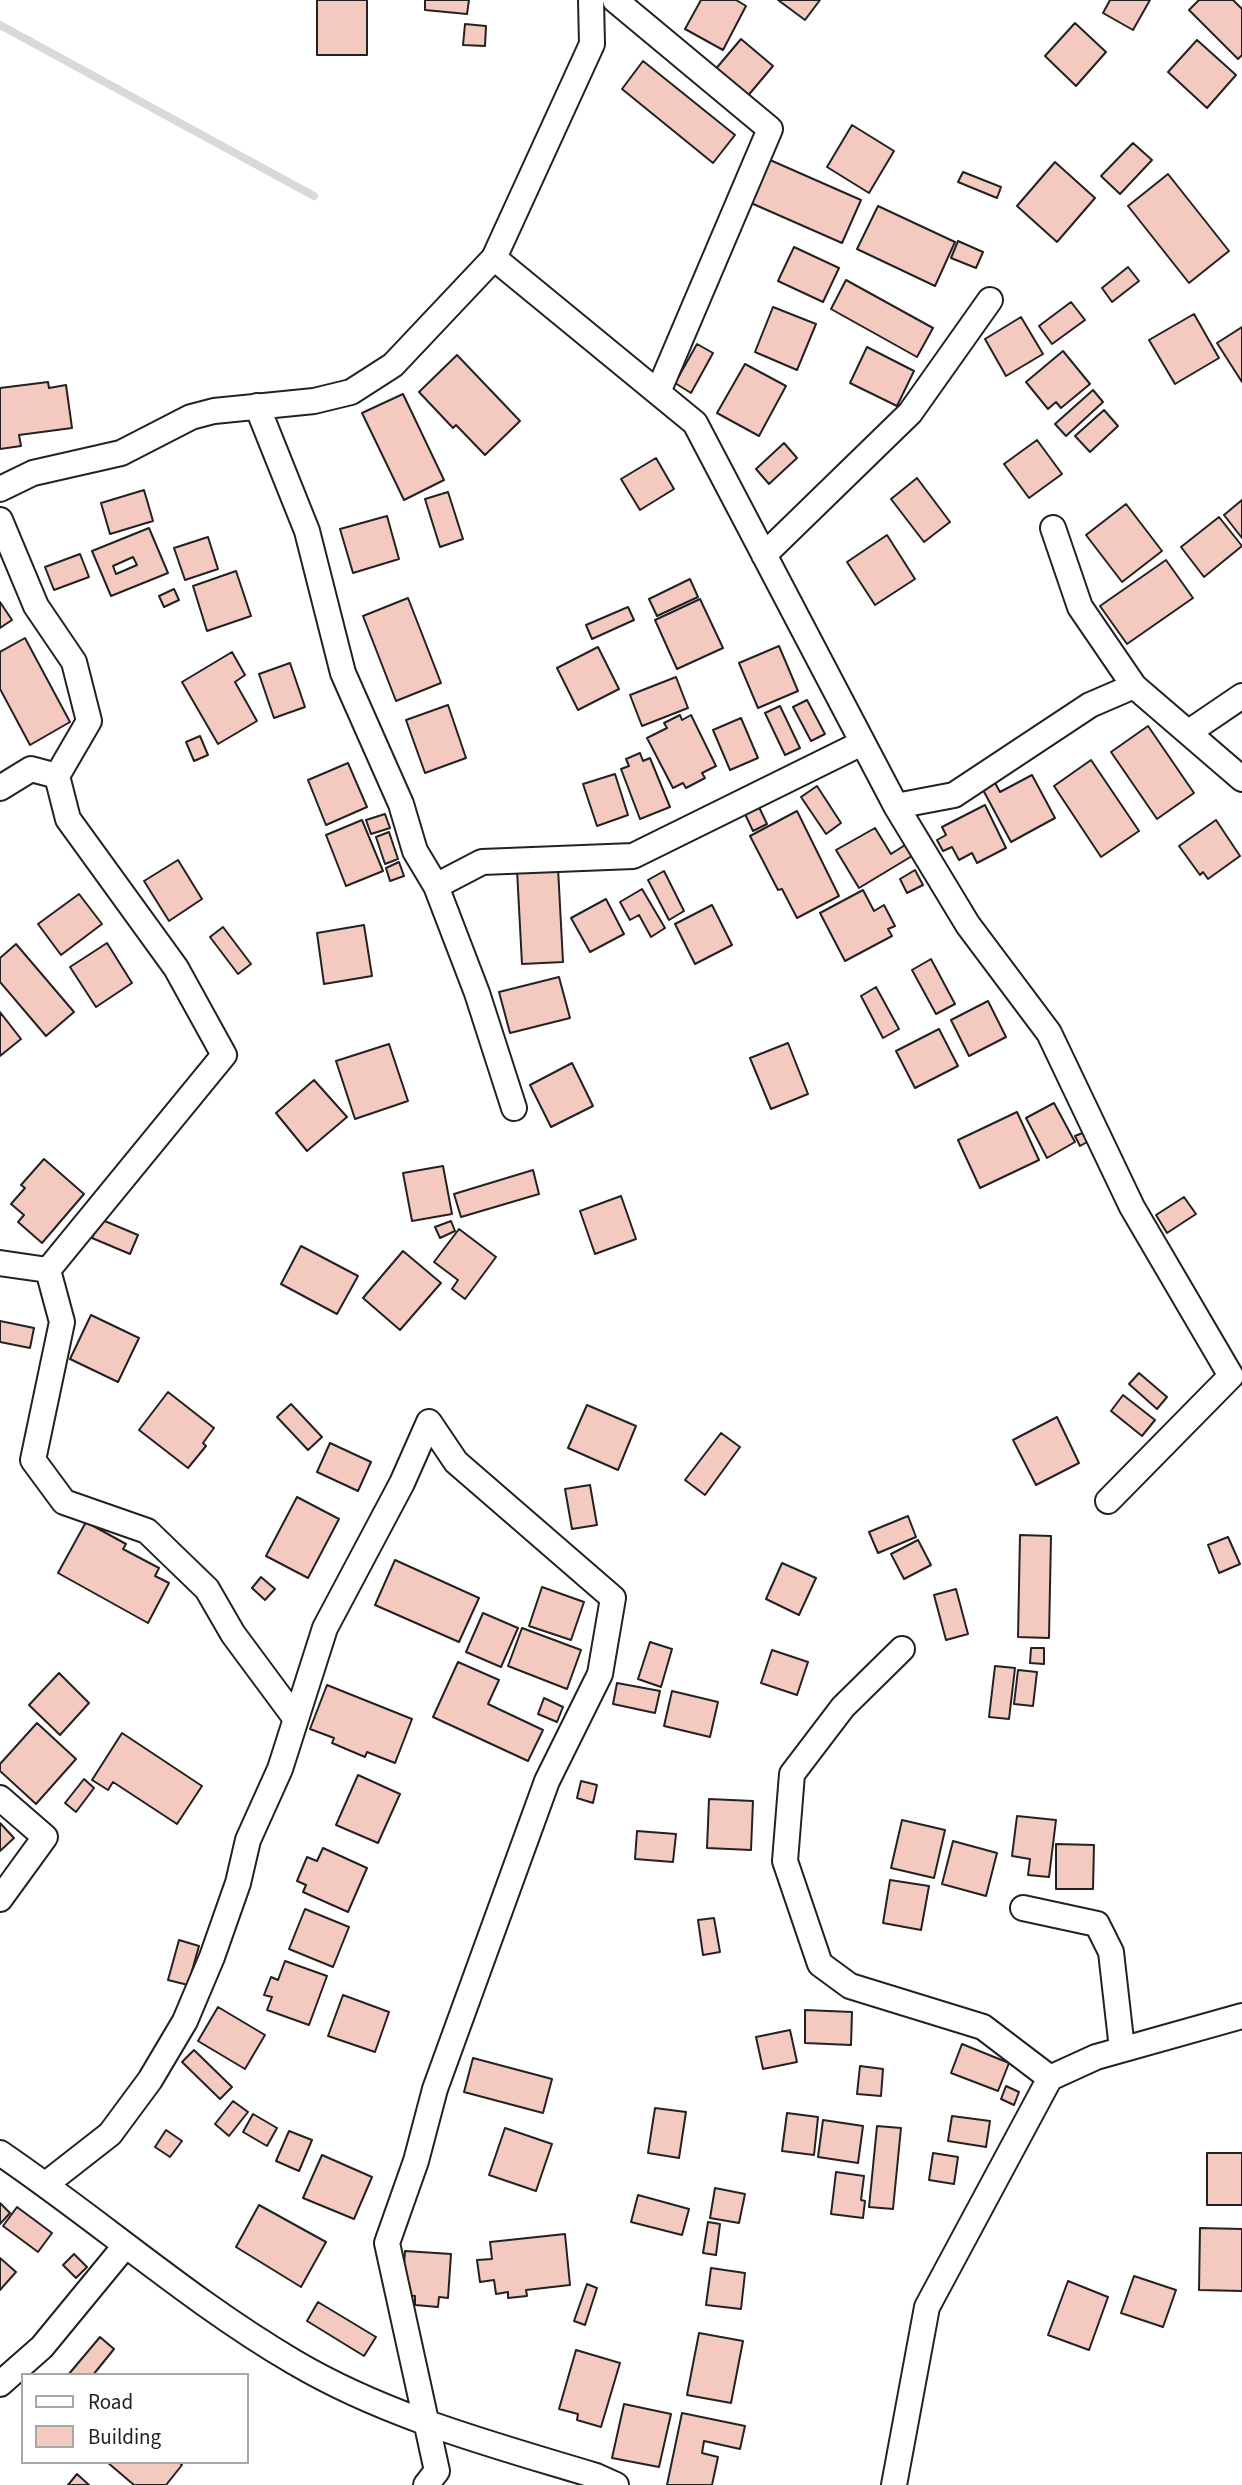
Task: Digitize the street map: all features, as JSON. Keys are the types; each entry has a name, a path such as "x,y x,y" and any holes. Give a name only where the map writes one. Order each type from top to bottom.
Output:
{"street":[{"path":"0,489 33,472 121,453 191,417 257,405 314,401 351,392 372,381 420,339 494,258 592,44 591,0"},
{"path":"615,0 770,129 658,392"},
{"path":"494,258 695,423 896,806 968,925 1049,1033 1132,1207 1237,1373 1108,1501"},
{"path":"764,555 910,414 990,300"},
{"path":"257,405 307,531 343,673 401,804 415,851 436,886 477,993 514,1108"},
{"path":"0,520 36,606 74,662 89,721 57,776 68,819 176,968 224,1055 48,1270"},
{"path":"1053,527 1080,607 1134,686 1242,779"},
{"path":"896,806 954,794 1090,705 1134,686"},
{"path":"1189,732 1242,696"},
{"path":"436,886 482,862 633,856 863,743"},
{"path":"0,788 31,769 57,776"},
{"path":"0,1263 48,1270"},
{"path":"48,1270 62,1322 33,1460 64,1502 147,1531 207,1589 233,1634 296,1719"},
{"path":"46,2184 110,2134 150,2080 185,2021 212,1957 238,1883 248,1840 280,1769 325,1628 402,1483 429,1422 456,1462 613,1598 600,1674 547,1781 435,2088 416,2161 387,2243 437,2471 426,2485"},
{"path":"902,1649 843,1707 792,1774 785,1861 820,1964 850,1986 983,2027 1050,2078"},
{"path":"0,1798 45,1837 0,1899"},
{"path":"1023,1909 1097,1924 1111,1952 1122,2049"},
{"path":"894,2485 927,2306 1050,2078 1122,2049 1242,2015"},
{"path":"0,2154 46,2184 125,2246 295,2363 427,2424 596,2476 616,2485"},
{"path":"0,2384 42,2347 125,2246"}],"building":[{"path":"317,0 367,0 367,55 317,55"},
{"path":"425,0 469,0 467,14 425,10"},
{"path":"701,0 736,0 746,6 723,50 685,29"},
{"path":"778,0 820,0 805,20"},
{"path":"1110,0 1150,0 1133,30 1103,13"},
{"path":"1199,0 1233,0 1242,9 1242,55 1238,59 1189,10"},
{"path":"1075,23 1106,52 1076,86 1045,56"},
{"path":"465,24 486,26 485,46 463,45"},
{"path":"741,39 773,66 746,98 714,71"},
{"path":"1197,40 1236,75 1207,108 1168,72"},
{"path":"643,61 735,135 713,163 622,89"},
{"path":"852,125 894,151 869,193 827,167"},
{"path":"1133,143 1152,160 1120,194 1101,176"},
{"path":"770,160 861,200 842,243 751,203"},
{"path":"1055,162 1095,198 1057,242 1017,206"},
{"path":"963,172 1001,187 997,198 958,182"},
{"path":"1168,174 1229,251 1189,283 1128,206"},
{"path":"878,206 955,242 935,286 857,249"},
{"path":"958,241 983,252 976,268 951,258"},
{"path":"794,247 839,268 823,302 778,281"},
{"path":"1128,267 1139,281 1112,302 1102,288"},
{"path":"846,280 933,328 917,357 831,309"},
{"path":"1071,302 1085,320 1052,344 1039,326"},
{"path":"773,307 816,324 797,370 755,352"},
{"path":"1194,314 1219,358 1175,384 1149,340"},
{"path":"1021,317 1043,354 1006,376 985,339"},
{"path":"1242,327 1242,382 1217,343"},
{"path":"697,344 713,353 691,393 675,383"},
{"path":"867,347 914,371 897,406 850,383"},
{"path":"1063,351 1090,384 1061,408 1056,402 1048,409 1026,382"},
{"path":"457,355 520,421 485,455 456,425 453,428 419,392"},
{"path":"745,364 786,386 759,436 717,413"},
{"path":"48,382 49,388 66,385 72,428 19,435 21,446 0,449 0,388"},
{"path":"1093,390 1103,402 1066,436 1055,424"},
{"path":"403,394 444,480 404,500 362,413"},
{"path":"1104,410 1118,426 1090,452 1075,436"},
{"path":"1037,440 1062,474 1029,498 1004,464"},
{"path":"784,443 797,458 769,484 756,469"},
{"path":"656,458 674,489 640,510 621,479"},
{"path":"917,478 950,522 924,542 891,499"},
{"path":"144,490 153,521 110,534 101,503"},
{"path":"448,492 463,539 440,547 425,499"},
{"path":"1242,500 1242,538 1224,515"},
{"path":"1126,504 1162,551 1122,582 1086,535"},
{"path":"387,516 399,559 353,573 340,529"},
{"path":"1219,517 1242,546 1204,577 1181,547"},
{"path":"149,528 168,573 111,596 92,551","holes":["133,557 137,565 116,574 113,566"]},
{"path":"887,535 915,579 875,605 847,562"},
{"path":"208,537 218,569 185,580 174,548"},
{"path":"80,554 89,577 54,590 45,567"},
{"path":"1166,560 1193,598 1127,644 1100,606"},
{"path":"236,571 251,616 207,631 193,586"},
{"path":"690,579 698,597 657,616 649,599"},
{"path":"174,589 179,600 164,607 159,596"},
{"path":"408,598 441,683 396,701 363,616"},
{"path":"700,599 723,648 677,669 655,620"},
{"path":"0,602 12,620 0,628"},
{"path":"628,607 634,620 592,639 586,625"},
{"path":"25,638 70,722 30,745 0,689 0,652"},
{"path":"779,646 798,691 758,708 739,663"},
{"path":"598,647 619,689 578,710 557,668"},
{"path":"232,652 245,675 235,682 257,721 218,744 182,682"},
{"path":"290,663 305,707 274,718 259,674"},
{"path":"676,677 688,708 642,726 630,695"},
{"path":"807,700 825,734 811,741 793,707"},
{"path":"448,705 466,758 425,773 406,720"},
{"path":"780,706 800,748 785,755 765,713"},
{"path":"680,715 682,720 691,715 716,766 702,773 705,778 686,788 683,783 673,788 647,738 667,728 664,723"},
{"path":"741,718 758,758 730,770 713,730"},
{"path":"1148,726 1194,793 1157,819 1111,752"},
{"path":"200,736 208,755 194,761 186,742"},
{"path":"640,753 643,761 650,758 670,807 640,819 621,769 629,766 626,759"},
{"path":"1091,760 1139,831 1101,857 1054,786"},
{"path":"348,763 367,807 326,825 308,780"},
{"path":"615,774 628,815 597,826 583,784"},
{"path":"1032,775 1055,818 1011,842 982,788 994,781 1000,792"},
{"path":"817,786 841,823 826,834 801,797"},
{"path":"985,805 1006,848 977,863 972,853 959,860 952,847 943,851 937,840 946,835 942,827"},
{"path":"759,807 767,824 753,831 745,814"},
{"path":"797,811 839,896 797,918 782,889 778,890 750,836"},
{"path":"385,814 390,828 371,834 366,820"},
{"path":"362,820 383,871 346,886 326,835"},
{"path":"1216,820 1240,856 1208,879 1203,872 1200,875 1179,846"},
{"path":"875,828 891,854 905,845 912,856 859,888 836,850"},
{"path":"389,832 398,859 385,864 376,837"},
{"path":"178,860 202,899 169,921 144,881"},
{"path":"399,862 404,876 390,881 386,868"},
{"path":"558,868 563,962 522,964 517,870"},
{"path":"915,870 923,885 907,893 900,879"},
{"path":"664,871 684,911 669,920 648,880"},
{"path":"642,889 665,928 651,937 639,915 630,920 620,902"},
{"path":"863,890 874,911 884,905 895,926 888,929 892,936 845,961 820,913"},
{"path":"79,894 102,924 61,955 38,924"},
{"path":"606,899 624,934 590,952 571,918"},
{"path":"712,905 732,945 695,964 675,924"},
{"path":"364,925 372,976 324,984 317,933"},
{"path":"223,927 251,964 238,974 210,937"},
{"path":"107,943 132,983 96,1007 70,967"},
{"path":"16,944 74,1012 46,1036 0,982 0,958"},
{"path":"931,959 955,1004 936,1014 912,970"},
{"path":"559,977 570,1018 510,1033 499,992"},
{"path":"876,987 899,1029 883,1038 861,996"},
{"path":"988,1001 1006,1037 969,1056 951,1020"},
{"path":"0,1012 21,1039 0,1056"},
{"path":"939,1029 958,1066 915,1088 896,1051"},
{"path":"788,1043 808,1094 771,1109 750,1058"},
{"path":"389,1044 408,1101 355,1119 336,1061"},
{"path":"572,1063 593,1106 551,1127 530,1085"},
{"path":"314,1080 347,1117 307,1151 276,1113"},
{"path":"1054,1103 1075,1142 1047,1158 1026,1118"},
{"path":"1017,1112 1039,1160 980,1188 958,1140"},
{"path":"1085,1132 1089,1141 1080,1146 1075,1136"},
{"path":"44,1159 84,1194 42,1243 18,1222 24,1215 11,1204 25,1188 21,1185"},
{"path":"443,1166 452,1214 412,1221 403,1173"},
{"path":"533,1170 539,1194 461,1217 454,1194"},
{"path":"621,1196 636,1239 595,1254 580,1211"},
{"path":"1184,1197 1196,1214 1167,1233 1156,1215"},
{"path":"100,1219 138,1235 130,1254 92,1238"},
{"path":"451,1221 455,1231 440,1238 435,1227"},
{"path":"459,1229 496,1257 465,1299 452,1289 458,1280 434,1262"},
{"path":"301,1246 358,1276 337,1314 281,1284"},
{"path":"403,1251 441,1283 400,1330 363,1298"},
{"path":"91,1315 139,1338 118,1382 70,1359"},
{"path":"0,1321 34,1328 30,1348 0,1342"},
{"path":"1139,1373 1167,1397 1157,1409 1129,1384"},
{"path":"168,1392 214,1428 203,1443 206,1446 188,1468 139,1430"},
{"path":"1123,1395 1155,1420 1142,1436 1111,1411"},
{"path":"291,1404 322,1437 308,1450 277,1417"},
{"path":"587,1405 636,1426 618,1470 568,1448"},
{"path":"1057,1417 1079,1463 1036,1485 1013,1440"},
{"path":"721,1433 740,1447 705,1495 685,1480"},
{"path":"330,1443 371,1462 358,1491 317,1472"},
{"path":"590,1485 597,1525 572,1529 565,1489"},
{"path":"297,1497 339,1519 308,1578 266,1556"},
{"path":"908,1516 916,1537 878,1553 869,1532"},
{"path":"86,1522 126,1544 123,1549 159,1568 155,1576 169,1583 148,1623 58,1573"},
{"path":"1020,1535 1051,1536 1049,1638 1018,1637"},
{"path":"1228,1537 1240,1564 1219,1573 1208,1545"},
{"path":"918,1540 931,1565 904,1579 891,1554"},
{"path":"395,1560 479,1598 459,1642 375,1605"},
{"path":"782,1563 816,1578 799,1615 766,1599"},
{"path":"261,1577 275,1589 265,1600 252,1588"},
{"path":"542,1587 584,1602 571,1640 529,1626"},
{"path":"956,1589 968,1634 946,1640 934,1595"},
{"path":"483,1613 518,1628 501,1667 466,1652"},
{"path":"522,1628 581,1650 567,1689 508,1666"},
{"path":"650,1642 672,1649 661,1687 638,1679"},
{"path":"1031,1648 1044,1648 1044,1664 1030,1663"},
{"path":"772,1650 808,1662 797,1695 761,1683"},
{"path":"458,1662 499,1680 488,1704 543,1730 528,1761 433,1717"},
{"path":"995,1666 1015,1668 1009,1719 989,1717"},
{"path":"1018,1670 1037,1672 1033,1706 1014,1704"},
{"path":"59,1673 89,1703 60,1735 29,1705"},
{"path":"617,1683 660,1691 655,1713 613,1704"},
{"path":"327,1685 412,1719 395,1763 367,1752 365,1757 332,1743 334,1738 310,1729"},
{"path":"672,1691 718,1702 710,1737 664,1726"},
{"path":"544,1698 563,1707 557,1722 538,1714"},
{"path":"37,1723 76,1759 36,1804 0,1771 0,1764"},
{"path":"122,1733 202,1786 177,1824 113,1782 108,1790 92,1780"},
{"path":"358,1775 400,1794 378,1843 336,1825"},
{"path":"84,1779 94,1788 76,1812 65,1803"},
{"path":"581,1781 597,1785 593,1803 577,1798"},
{"path":"709,1799 753,1801 751,1850 707,1848"},
{"path":"1017,1816 1056,1820 1049,1877 1028,1875 1030,1859 1012,1856"},
{"path":"902,1820 945,1830 934,1878 891,1868"},
{"path":"0,1823 14,1838 0,1851"},
{"path":"637,1831 676,1834 673,1862 635,1859"},
{"path":"953,1841 997,1853 986,1896 942,1884"},
{"path":"1056,1844 1094,1845 1093,1889 1056,1889"},
{"path":"323,1848 367,1868 348,1912 303,1892 306,1885 297,1881 307,1857 317,1861"},
{"path":"890,1880 929,1886 921,1930 883,1923"},
{"path":"305,1909 349,1927 333,1967 289,1949"},
{"path":"714,1918 720,1952 703,1955 698,1920"},
{"path":"179,1940 199,1946 188,1985 168,1980"},
{"path":"285,1961 327,1976 309,2025 267,2010 272,1997 264,1995 271,1977 278,1980"},
{"path":"343,1995 389,2012 375,2052 328,2036"},
{"path":"218,2007 265,2035 245,2069 198,2041"},
{"path":"805,2010 852,2012 851,2045 805,2043"},
{"path":"790,2030 797,2062 763,2069 756,2037"},
{"path":"962,2044 1009,2063 998,2091 951,2073"},
{"path":"194,2050 232,2087 220,2099 182,2062"},
{"path":"473,2058 552,2079 543,2113 464,2092"},
{"path":"860,2066 883,2069 881,2096 857,2094"},
{"path":"1006,2086 1019,2092 1014,2105 1001,2099"},
{"path":"233,2101 248,2112 229,2136 215,2124"},
{"path":"655,2108 686,2112 679,2158 648,2153"},
{"path":"787,2113 818,2117 814,2155 782,2151"},
{"path":"253,2114 277,2128 267,2146 243,2132"},
{"path":"952,2116 990,2121 986,2147 948,2141"},
{"path":"823,2120 863,2126 858,2163 818,2157"},
{"path":"877,2126 901,2128 893,2209 869,2207"},
{"path":"505,2128 552,2144 536,2191 489,2175"},
{"path":"166,2130 182,2141 170,2157 155,2147"},
{"path":"289,2131 312,2140 299,2171 276,2161"},
{"path":"933,2153 958,2157 954,2184 929,2180"},
{"path":"1207,2153 1242,2153 1242,2205 1207,2205"},
{"path":"322,2155 372,2177 354,2219 303,2198"},
{"path":"836,2172 864,2176 861,2200 865,2201 863,2218 831,2214"},
{"path":"715,2188 745,2194 739,2223 710,2218"},
{"path":"638,2195 689,2209 682,2235 631,2222"},
{"path":"0,2203 10,2213 0,2224"},
{"path":"259,2205 326,2242 301,2287 236,2247"},
{"path":"17,2207 52,2233 38,2252 3,2226"},
{"path":"708,2222 720,2224 716,2255 703,2253"},
{"path":"1200,2228 1242,2229 1242,2291 1199,2290"},
{"path":"565,2234 570,2285 526,2290 527,2296 508,2298 508,2292 496,2294 494,2280 480,2282 477,2260 492,2259 490,2242"},
{"path":"405,2251 451,2254 448,2298 439,2297 438,2307 415,2305 415,2296 402,2295"},
{"path":"74,2254 87,2267 76,2278 63,2265"},
{"path":"0,2258 16,2272 0,2290"},
{"path":"711,2268 745,2273 741,2309 706,2305"},
{"path":"1134,2276 1176,2290 1163,2327 1121,2313"},
{"path":"1068,2281 1108,2297 1089,2350 1048,2335"},
{"path":"587,2284 597,2288 585,2325 574,2321"},
{"path":"318,2302 376,2337 364,2356 307,2321"},
{"path":"699,2333 743,2341 731,2403 687,2395"},
{"path":"100,2337 114,2349 95,2373 70,2373"},
{"path":"576,2350 620,2363 601,2427 577,2420 578,2414 559,2409"},
{"path":"624,2404 671,2414 659,2467 612,2458"},
{"path":"682,2413 745,2426 740,2449 704,2441 702,2453 718,2457 712,2485 667,2485"},
{"path":"109,2464 182,2465 166,2485 134,2485"},
{"path":"77,2474 89,2485 68,2485"}],"waterway":[{"path":"0,25 314,196"}]}
